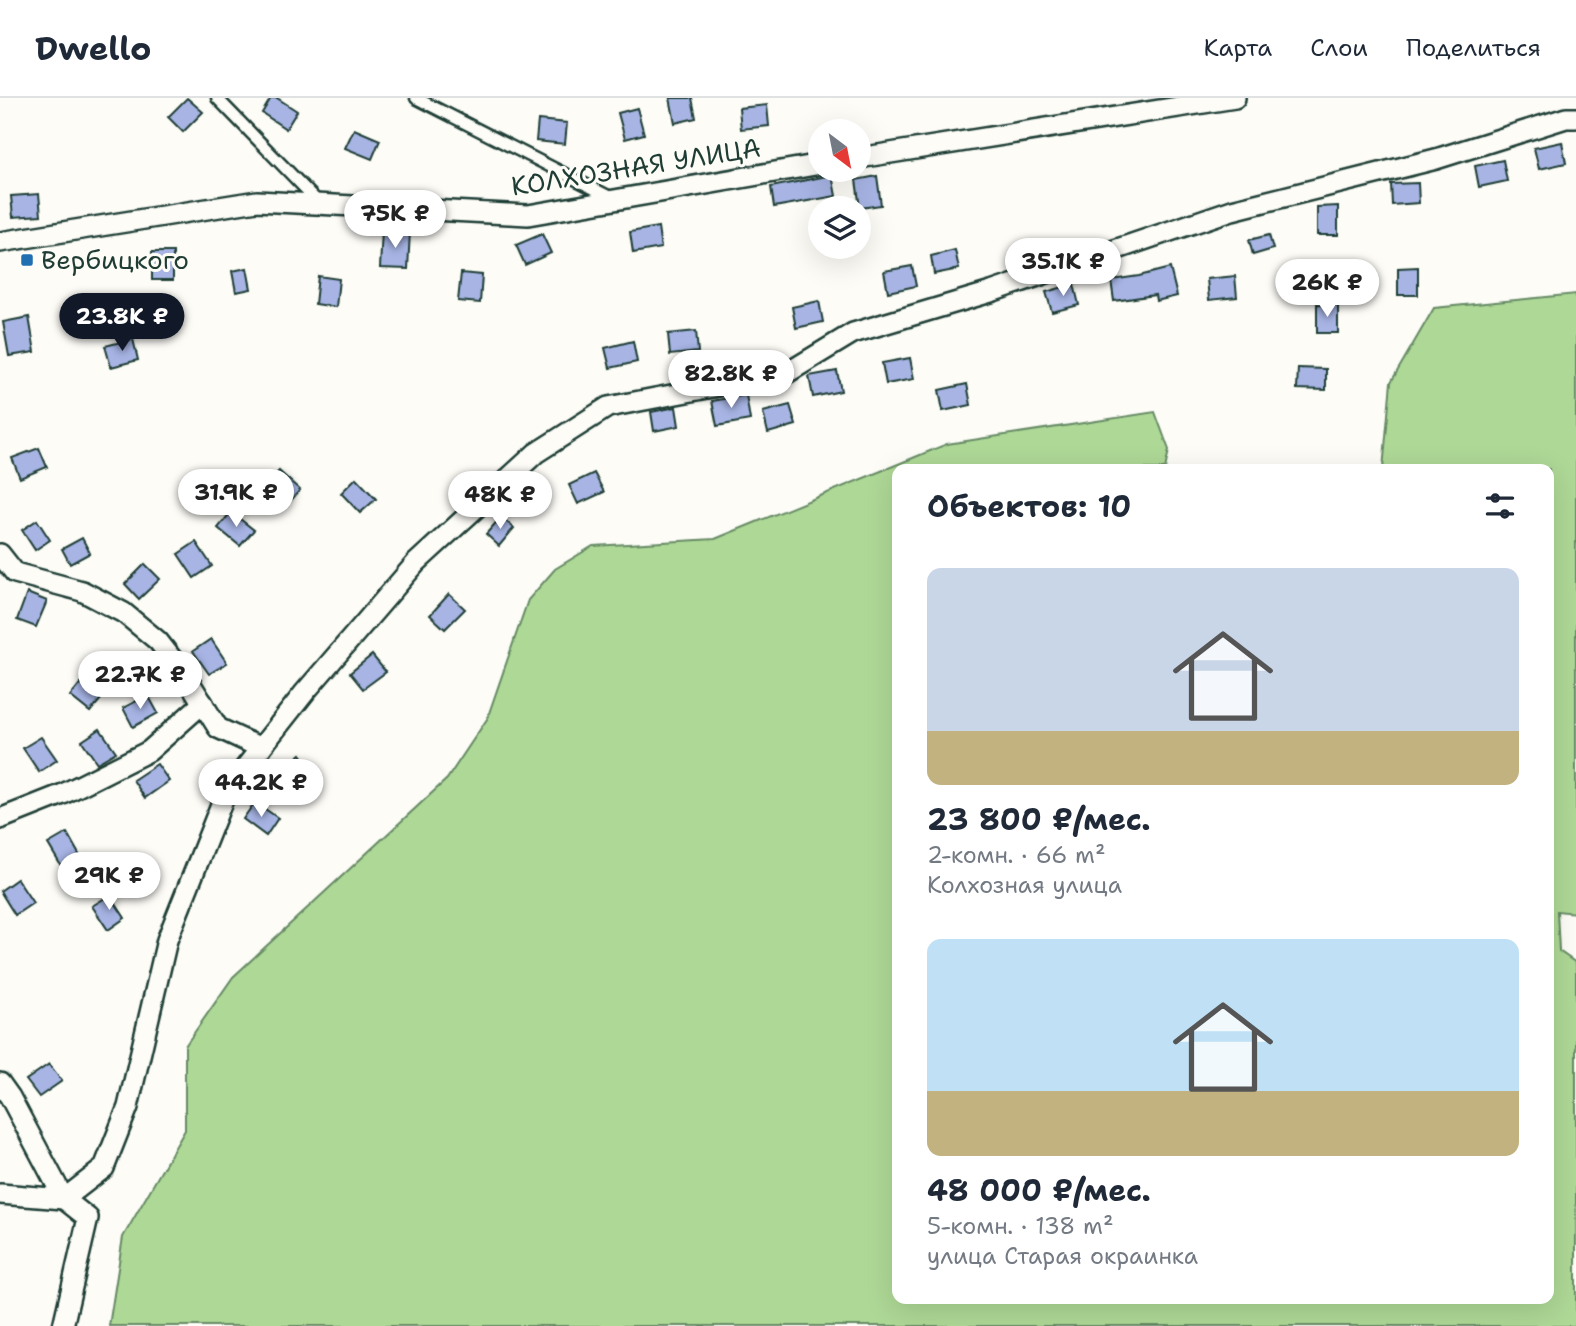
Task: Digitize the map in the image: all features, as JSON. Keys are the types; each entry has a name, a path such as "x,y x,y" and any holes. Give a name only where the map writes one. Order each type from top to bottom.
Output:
{"street":[{"path":"872,156 1235,98"},
{"path":"0,1194 64,1199 104,1168 128,1107 167,940 226,793 305,692 416,563 536,453 608,407 787,373 853,333 991,292 1232,211 1436,159 1566,118 1576,118"},
{"name":"КОЛХОЗНАЯ УЛИЦА","path":"0,242 257,201 528,215 808,166"},
{"path":"0,554 15,573 82,591 124,613 158,640 187,678 218,728 261,748"},
{"path":"0,819 63,794 149,751 203,703"},
{"path":"0,1083 64,1199 88,1217 63,1326"}],"lane":[{"path":"218,98 320,204"},
{"path":"416,98 616,200"}],"green space":[{"path":"1576,294 1576,913 1557,911 1559,951 1576,963 1576,1326 109,1326 123,1237 185,1130 185,1046 233,977 447,779 487,719 528,600 555,569 593,546 715,539 892,467 892,1304 1554,1304 1554,464 1383,464 1391,382 1434,308"},
{"path":"1155,412 1169,450 1166,464 898,464 947,444"}],"building":[{"path":"187,98 203,112 183,132 168,117"},
{"path":"271,98 277,98 297,111 286,129 262,113"},
{"path":"670,98 692,98 696,118 675,123"},
{"path":"767,105 769,126 741,129 739,108"},
{"path":"637,108 644,134 625,139 618,113"},
{"path":"538,120 567,123 565,144 536,141"},
{"path":"354,129 380,140 372,159 345,148"},
{"path":"1562,142 1566,163 1539,169 1534,148"},
{"path":"1503,160 1507,181 1479,187 1475,166"},
{"path":"877,176 881,205 871,206 871,196 858,196 856,182 872,182 872,177"},
{"path":"808,180 808,182 833,182 836,196 808,196 808,201 774,207 771,187"},
{"path":"1418,183 1419,203 1392,205 1391,184"},
{"path":"39,194 41,215 13,217 11,196"},
{"path":"1338,206 1338,235 1317,235 1317,207"},
{"path":"658,227 661,248 633,253 630,232"},
{"path":"382,230 410,231 408,269 380,268"},
{"path":"542,234 551,253 525,265 516,245"},
{"path":"1269,235 1273,249 1253,255 1249,240"},
{"path":"955,250 959,269 934,274 931,256"},
{"path":"152,252 173,252 173,280 152,280"},
{"path":"912,266 916,286 888,292 884,271"},
{"path":"1418,267 1418,295 1398,295 1398,268"},
{"path":"247,268 251,289 236,292 232,271"},
{"path":"1170,268 1177,296 1156,301 1155,295 1114,301 1111,280"},
{"path":"461,273 482,275 480,303 458,301"},
{"path":"318,276 339,279 336,307 315,304"},
{"path":"1235,276 1237,297 1209,300 1207,279"},
{"path":"1074,284 1079,305 1052,312 1046,292"},
{"path":"819,301 823,322 796,328 792,307"},
{"path":"1317,304 1338,305 1338,333 1317,333"},
{"path":"29,317 35,352 9,356 3,322"},
{"path":"696,331 698,352 670,355 668,334"},
{"path":"133,339 138,360 111,367 105,346"},
{"path":"633,341 637,362 610,368 605,348"},
{"path":"910,358 914,379 886,384 882,363"},
{"path":"1298,368 1326,369 1326,390 1297,389"},
{"path":"837,371 841,391 813,397 809,376"},
{"path":"967,384 971,405 943,411 939,390"},
{"path":"746,395 750,420 717,426 712,401"},
{"path":"790,405 796,425 768,433 763,412"},
{"path":"676,407 679,426 654,431 651,412"},
{"path":"39,448 47,467 20,478 12,458"},
{"path":"279,471 300,490 286,506 265,486"},
{"path":"594,473 604,492 578,504 569,485"},
{"path":"356,478 376,499 360,513 341,493"},
{"path":"231,512 254,530 240,546 218,528"},
{"path":"501,517 514,528 499,546 486,534"},
{"path":"37,520 50,540 35,550 22,530"},
{"path":"82,538 90,553 70,564 62,549"},
{"path":"196,542 212,566 194,578 178,554"},
{"path":"145,564 160,579 139,599 125,584"},
{"path":"27,593 47,601 36,627 17,620"},
{"path":"449,594 465,609 445,629 430,615"},
{"path":"211,639 227,663 209,674 193,651"},
{"path":"372,655 386,672 363,689 350,673"},
{"path":"92,669 112,686 90,712 70,696"},
{"path":"148,695 158,713 133,727 123,708"},
{"path":"100,729 116,752 97,763 82,741"},
{"path":"41,737 57,760 39,772 23,748"},
{"path":"301,754 314,771 292,789 279,773"},
{"path":"157,764 169,781 145,798 133,780"},
{"path":"255,802 278,818 266,836 243,819"},
{"path":"67,833 81,858 63,869 48,844"},
{"path":"17,879 33,903 15,915 0,891"},
{"path":"110,895 125,918 108,930 92,906"},
{"path":"49,1064 62,1081 39,1097 26,1080"}],"place":[{"name":"Вербицкого","path":"27,260"}]}
